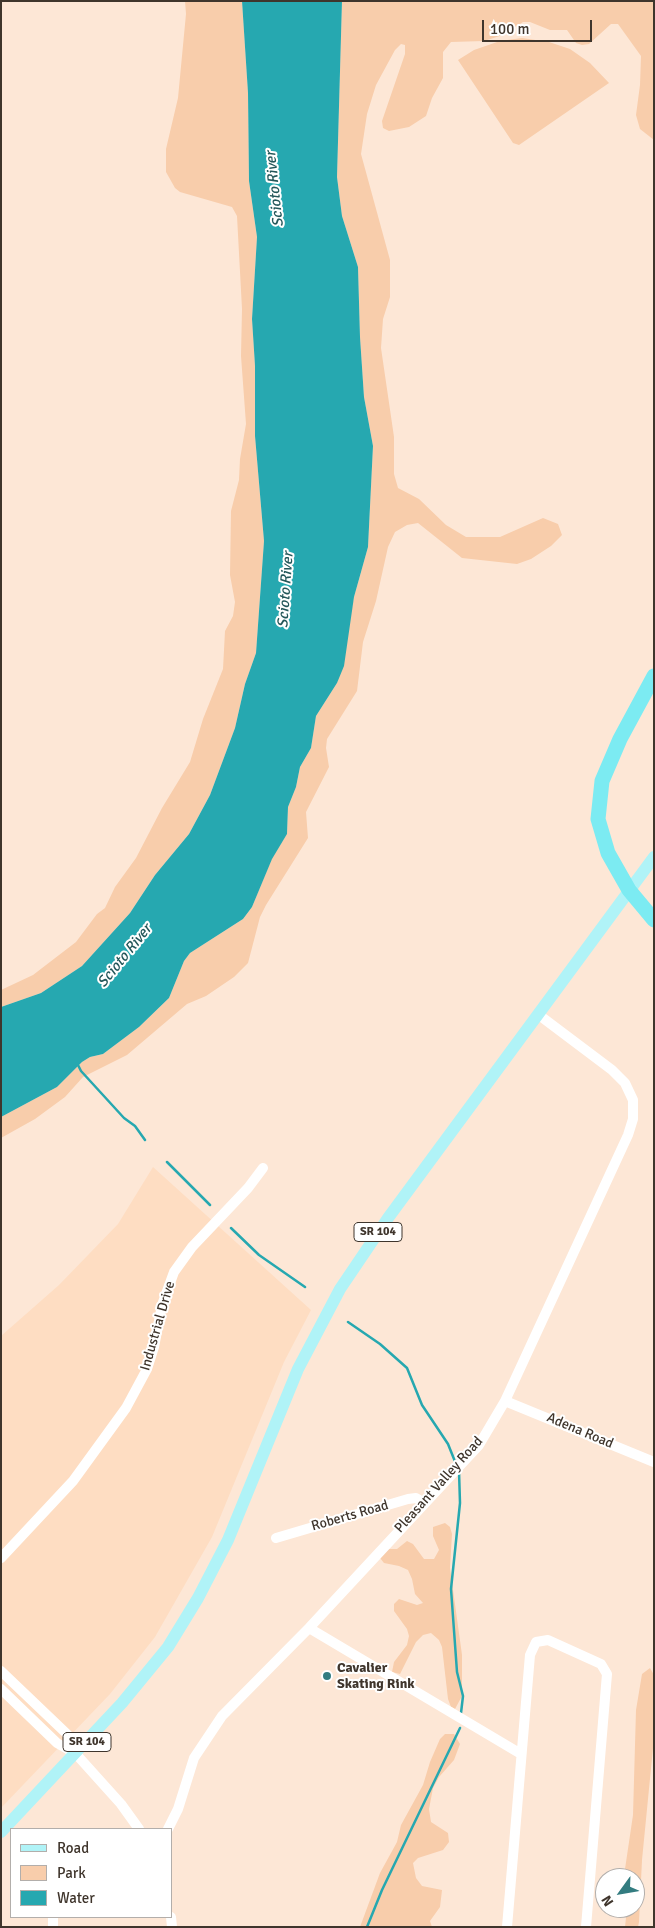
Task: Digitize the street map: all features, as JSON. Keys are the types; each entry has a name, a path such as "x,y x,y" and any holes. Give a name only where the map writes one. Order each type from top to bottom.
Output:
{"highway":[{"path":"654,676 620,739 602,780 598,820 608,854 629,890 654,920"}],"main road":[{"name":"SR 104","path":"1,1832 76,1754 122,1703 168,1647 198,1598 228,1540 298,1370 340,1289 399,1202 539,1016 654,857"}],"street":[{"name":"Pleasant Valley Road","path":"168,1828 178,1809 194,1758 211,1730 309,1628 479,1444 505,1401 628,1135 633,1119 633,1100 620,1077 539,1016"},
{"name":"Industrial Drive","path":"1,1558 73,1480 126,1408 147,1369 154,1347 162,1305 174,1272 192,1247 248,1188 263,1168"},
{"name":"Adena Road","path":"505,1401 654,1462"},
{"name":"Roberts Road","path":"276,1538 408,1499 416,1498 424,1502"},
{"path":"309,1628 521,1754"},
{"path":"507,1927 530,1655 536,1642 548,1640 601,1664 608,1678 586,1927"},
{"path":"1,1671 68,1735 76,1754"},
{"path":"1,1689 57,1743 76,1754 121,1804 138,1828"}],"shaded area":[{"path":"153,1167 311,1310 284,1362 212,1537 155,1637 110,1694 1,1808 1,1336 59,1285 118,1224"}],"green space":[{"path":"185,1 242,1 248,93 249,181 257,237 252,319 255,366 255,436 264,541 256,653 245,684 235,728 210,795 189,834 155,875 130,913 82,966 41,993 1,1007 1,990 33,975 76,942 97,914 105,908 115,887 136,858 162,808 190,762 203,719 223,669 225,631 233,616 235,602 230,575 231,511 239,480 240,459 246,424 241,356 242,309 237,216 232,207 180,192 175,188 166,172 166,149 178,98 186,14"},
{"path":"342,1 654,1 654,140 640,129 636,115 641,56 618,24 611,24 589,44 582,45 576,43 567,30 550,30 530,22 523,22 503,35 484,41 451,42 443,52 443,78 432,98 426,116 409,127 389,131 383,128 382,121 405,54 405,45 401,44 395,50 376,85 367,114 361,154 390,260 390,297 383,319 381,348 394,437 394,474 398,488 419,499 446,525 466,537 500,537 543,518 558,524 562,535 551,546 531,559 517,564 462,558 418,523 407,525 395,532 388,547 376,601 363,642 357,691 327,739 326,748 329,767 306,812 308,838 260,917 248,963 234,977 206,996 187,1004 127,1055 83,1077 65,1097 35,1119 1,1138 1,1117 57,1087 82,1062 90,1057 103,1054 139,1027 169,998 184,961 190,953 243,919 252,907 272,858 287,834 288,807 296,787 300,767 311,748 316,716 337,683 354,597 368,547 373,446 364,397 358,267 342,216 337,177"},
{"path":"522,38 549,42 570,49 590,63 609,83 519,145 513,143 458,60 474,50 500,41"},
{"path":"445,1523 450,1527 452,1534 450,1568 462,1655 462,1696 455,1709 451,1707 448,1699 442,1647 439,1640 431,1633 423,1635 416,1642 400,1674 392,1672 394,1662 407,1645 409,1636 407,1629 394,1611 394,1604 399,1599 417,1605 423,1603 415,1594 408,1570 384,1563 380,1558 386,1549 397,1549 407,1541 413,1544 424,1559 434,1559 439,1550 433,1536 433,1527"},
{"path":"650,1668 654,1675 654,1738 642,1868 625,1868 633,1815 636,1710 642,1674"},
{"path":"445,1734 454,1734 460,1744 454,1760 439,1777 433,1788 429,1809 431,1822 448,1833 449,1842 443,1850 418,1858 413,1863 416,1878 422,1886 442,1890 440,1907 430,1921 432,1927 360,1927 380,1873 397,1842 401,1825 423,1785 430,1762 440,1739"},
{"path":"626,1918 639,1918 638,1927 625,1927"}],"water":[{"name":"Scioto River","path":"242,1 342,1 337,177 342,216 358,267 364,397 373,446 368,547 354,597 344,666 337,683 316,716 311,748 300,767 296,787 288,807 287,834 272,859 252,907 243,919 190,953 184,961 169,998 139,1027 103,1054 90,1057 82,1062 57,1087 1,1117 1,1007 41,993 82,966 130,913 155,875 189,834 210,795 235,728 245,684 256,653 264,541 255,436 255,366 252,319 257,237 249,181 248,93"}],"waterway":[{"path":"77,1063 81,1071 124,1118 135,1126 145,1140"},
{"path":"167,1162 210,1205"},
{"path":"231,1228 259,1255 305,1287"},
{"path":"348,1322 380,1344 407,1368 422,1405 448,1444 456,1464"},
{"path":"459,1471 460,1503 451,1589 457,1672 463,1696 461,1713"},
{"path":"367,1927 382,1890 460,1728"}],"place":[{"name":"Cavalier Skating Rink","path":"327,1676"}]}
